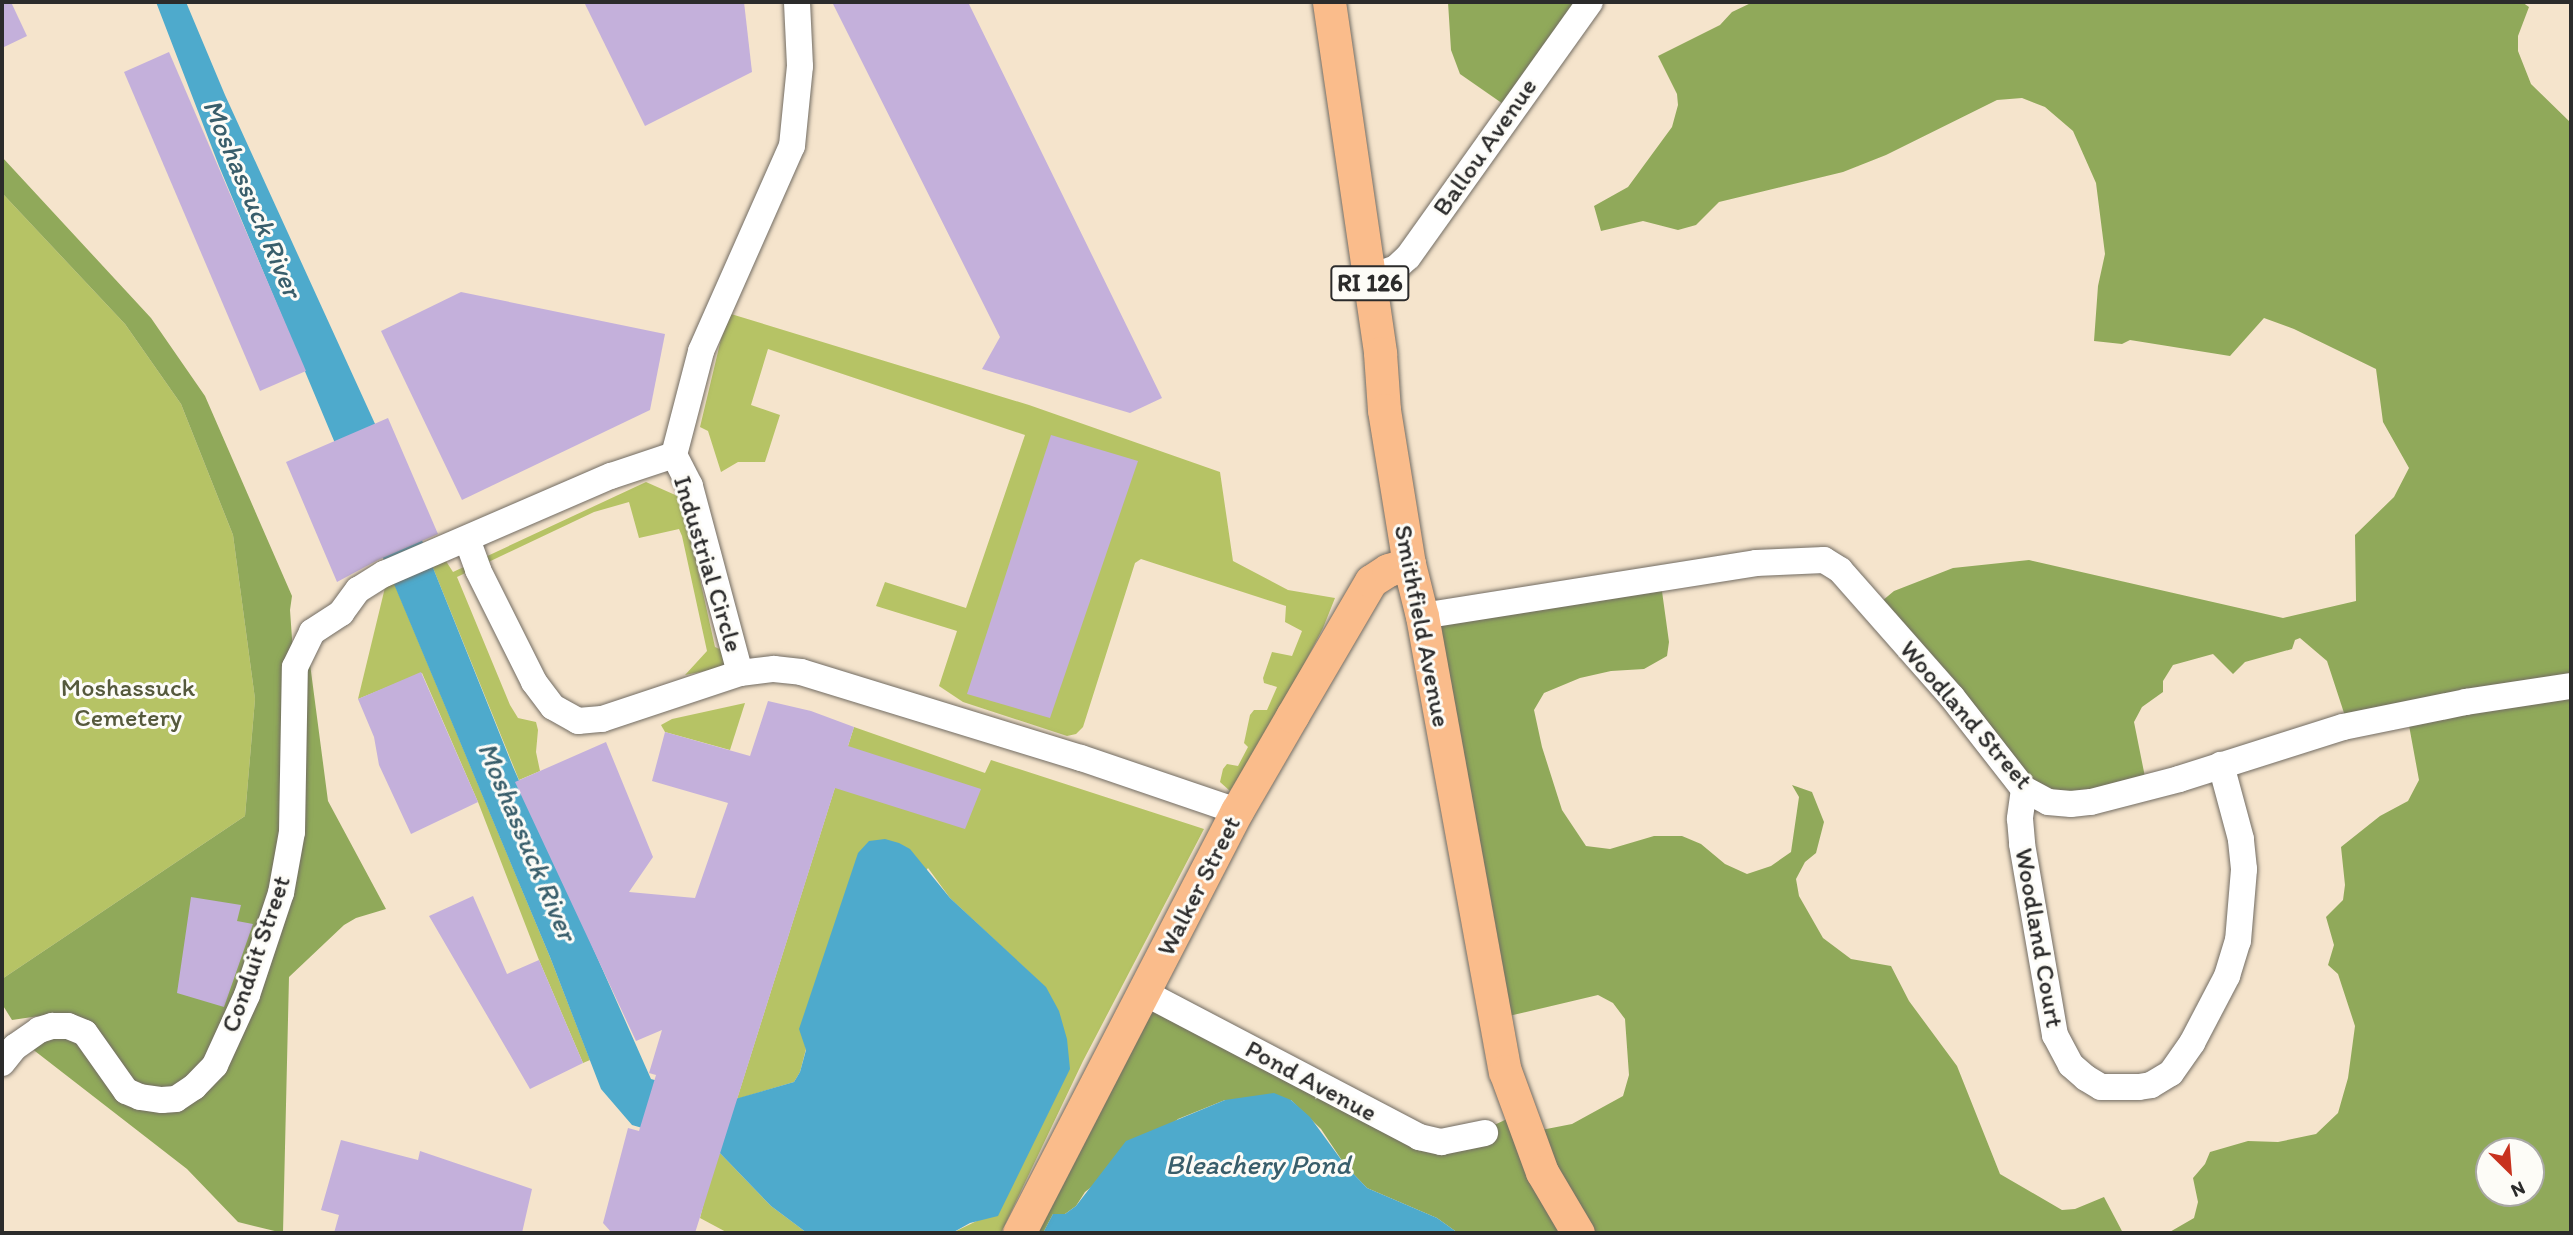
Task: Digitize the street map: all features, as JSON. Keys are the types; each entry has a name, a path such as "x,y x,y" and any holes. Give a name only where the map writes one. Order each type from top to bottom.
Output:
{"main road":[{"name":"Smithfield Avenue","path":"1329,2 1369,278 1384,410 1409,564 1422,617 1469,889 1505,1071 1542,1172 1578,1233"},
{"name":"Walker Street","path":"1019,1233 1237,811 1371,581 1388,570 1409,564"}],"street":[{"name":"Industrial Circle","path":"797,2 800,66 792,146 701,351 674,455 690,486 740,673 774,669 839,682 1081,758 1237,811"},
{"name":"Ballou Avenue","path":"1369,278 1396,268 1408,257 1590,2"},
{"name":"Conduit Street","path":"2,1063 25,1039 52,1026 68,1026 85,1033 126,1091 140,1097 176,1099 194,1087 215,1065 247,995 286,870 292,832 295,667 300,651 316,627 341,613 365,585 409,562 611,476 674,455"},
{"path":"467,539 478,570 534,682 563,715 578,721 602,719 740,673"},
{"name":"Woodland Street","path":"1422,617 1756,563 1824,560 1840,570 1952,697 2024,789 2048,802 2091,802 2221,765 2303,737 2393,715 2571,687"},
{"name":"Woodland Court","path":"2024,789 2020,819 2022,844 2055,1035 2071,1065 2086,1078 2101,1087 2139,1087 2151,1085 2171,1073 2192,1043 2227,976 2238,941 2243,898 2241,839 2221,765"},
{"name":"Pond Avenue","path":"1145,993 1419,1137 1441,1142 1485,1133"}],"green space":[{"path":"1448,2 1583,2 1506,106 1460,74 1451,50"},
{"path":"1753,2 2522,2 2529,7 2518,36 2518,51 2531,84 2571,123 2571,1233 2168,1233 2194,1218 2198,1202 2193,1178 2205,1164 2210,1152 2248,1141 2278,1142 2316,1134 2338,1113 2348,1078 2355,1026 2338,974 2328,965 2334,945 2326,917 2343,900 2345,885 2341,847 2380,816 2408,801 2419,780 2406,709 2345,716 2327,661 2300,638 2295,640 2292,649 2245,662 2233,674 2213,654 2173,665 2163,681 2163,692 2142,707 2134,722 2146,782 2131,787 2034,794 1876,606 1894,591 1953,568 2029,560 2283,618 2356,601 2355,535 2394,497 2409,468 2383,422 2376,369 2294,329 2264,318 2230,356 2130,340 2122,344 2094,341 2098,286 2105,254 2096,183 2073,131 2045,107 2022,98 1997,100 1886,155 1843,172 1719,202 1696,225 1678,230 1643,221 1601,231 1594,206 1628,187 1672,127 1678,105 1677,94 1658,56 1720,25 1732,12"},
{"path":"2,157 151,318 205,396 292,596 290,610 295,681 307,641 328,801 386,909 356,918 344,925 289,977 283,1233 238,1222 187,1169 22,1041 39,1016 12,1020 2,1004 2,979 245,816 255,699 233,535 181,404 125,324 2,193"},
{"name":"Moshassuck Cemetery","path":"2,193 125,324 181,404 233,535 255,699 245,816 2,979"},
{"path":"731,314 1029,405 1220,472 1233,561 1288,590 1335,598 1323,628 1289,693 1230,791 1220,782 1223,769 1227,764 1238,766 1248,747 1244,743 1250,715 1254,710 1267,710 1277,687 1264,683 1263,678 1272,652 1292,656 1302,631 1285,622 1286,606 1141,559 1135,563 1083,727 1076,734 1067,736 963,702 939,686 957,631 876,606 885,582 966,608 1025,435 768,349 751,405 780,415 765,462 738,462 721,472 708,431 700,427 721,339"},
{"path":"646,482 682,498 715,647 749,662 685,675 707,651 682,536 679,529 639,538 629,502 594,512 457,577 510,705 518,718 536,722 536,752 540,771 519,780 431,563 444,558 453,572"},
{"path":"389,571 550,957 590,1060 583,1063 539,960 478,802 422,673 358,699"},
{"path":"1661,584 1669,642 1667,656 1644,669 1611,671 1580,678 1544,693 1534,710 1542,747 1562,810 1586,846 1610,849 1654,836 1682,836 1701,844 1725,864 1747,874 1771,866 1791,852 1799,797 1792,785 1812,792 1824,822 1816,853 1805,862 1796,879 1799,896 1823,938 1851,959 1891,966 1909,1001 1957,1066 2000,1174 2062,1210 2075,1209 2104,1197 2123,1233 1458,1233 1437,1218 1367,1188 1345,1165 1321,1129 1291,1100 1225,1100 1178,1119 1085,1192 1076,1206 1065,1214 1053,1214 1043,1233 1016,1233 1140,997 1425,1139 1463,1140 1509,1118 1531,1132 1572,1124 1623,1096 1629,1075 1625,1019 1613,1003 1598,995 1496,1019 1421,628"},
{"path":"745,703 730,750 665,732 661,725 672,719"},
{"path":"854,727 985,773 991,760 1204,829 1083,1061 1001,1233 952,1233 985,1217 1045,987 950,898 928,868 803,1038 806,1049 800,1072 794,1082 737,1099"},
{"path":"717,1150 771,1206 807,1233 728,1233 700,1218"}],"water":[{"name":"Moshassuck River","path":"156,2 186,2 225,95 376,426 513,767 651,1079 728,1101 794,1082 800,1072 806,1050 799,1029 858,853 869,841 885,839 899,843 910,849 950,898 1046,987 1059,1011 1067,1039 1070,1069 998,1216 970,1223 952,1233 807,1233 771,1206 717,1150 632,1125 601,1089 550,957 219,166"},
{"name":"Bleachery Pond","path":"1274,1093 1291,1100 1310,1117 1345,1165 1367,1188 1437,1218 1458,1233 1043,1233 1053,1214 1065,1214 1076,1206 1126,1141 1225,1100"}],"building":[{"path":"2,2 11,2 27,36 2,48"},
{"path":"584,2 744,2 752,72 645,126"},
{"path":"832,2 968,2 1162,398 1130,413 982,369 1000,337"},
{"path":"169,52 306,371 260,391 124,72"},
{"path":"461,292 665,334 650,410 462,500 381,331"},
{"path":"388,418 438,534 378,560 337,582 286,462"},
{"path":"1051,435 1138,461 1050,718 967,694"},
{"path":"421,672 478,802 411,834 379,765 374,737 358,699"},
{"path":"768,701 811,711 854,727 848,746 981,789 965,829 835,788 695,1233 612,1233 603,1223 628,1128 639,1131 656,1075 649,1073 662,1030 636,1041 515,782 606,742 653,857 629,892 695,898 728,803 652,781 665,732 750,756"},
{"path":"473,896 507,974 539,960 583,1063 530,1089 429,916"},
{"path":"191,897 241,905 237,921 253,924 224,1007 177,993"},
{"path":"341,1140 418,1160 420,1151 532,1189 522,1233 334,1233 339,1215 321,1210"}]}
